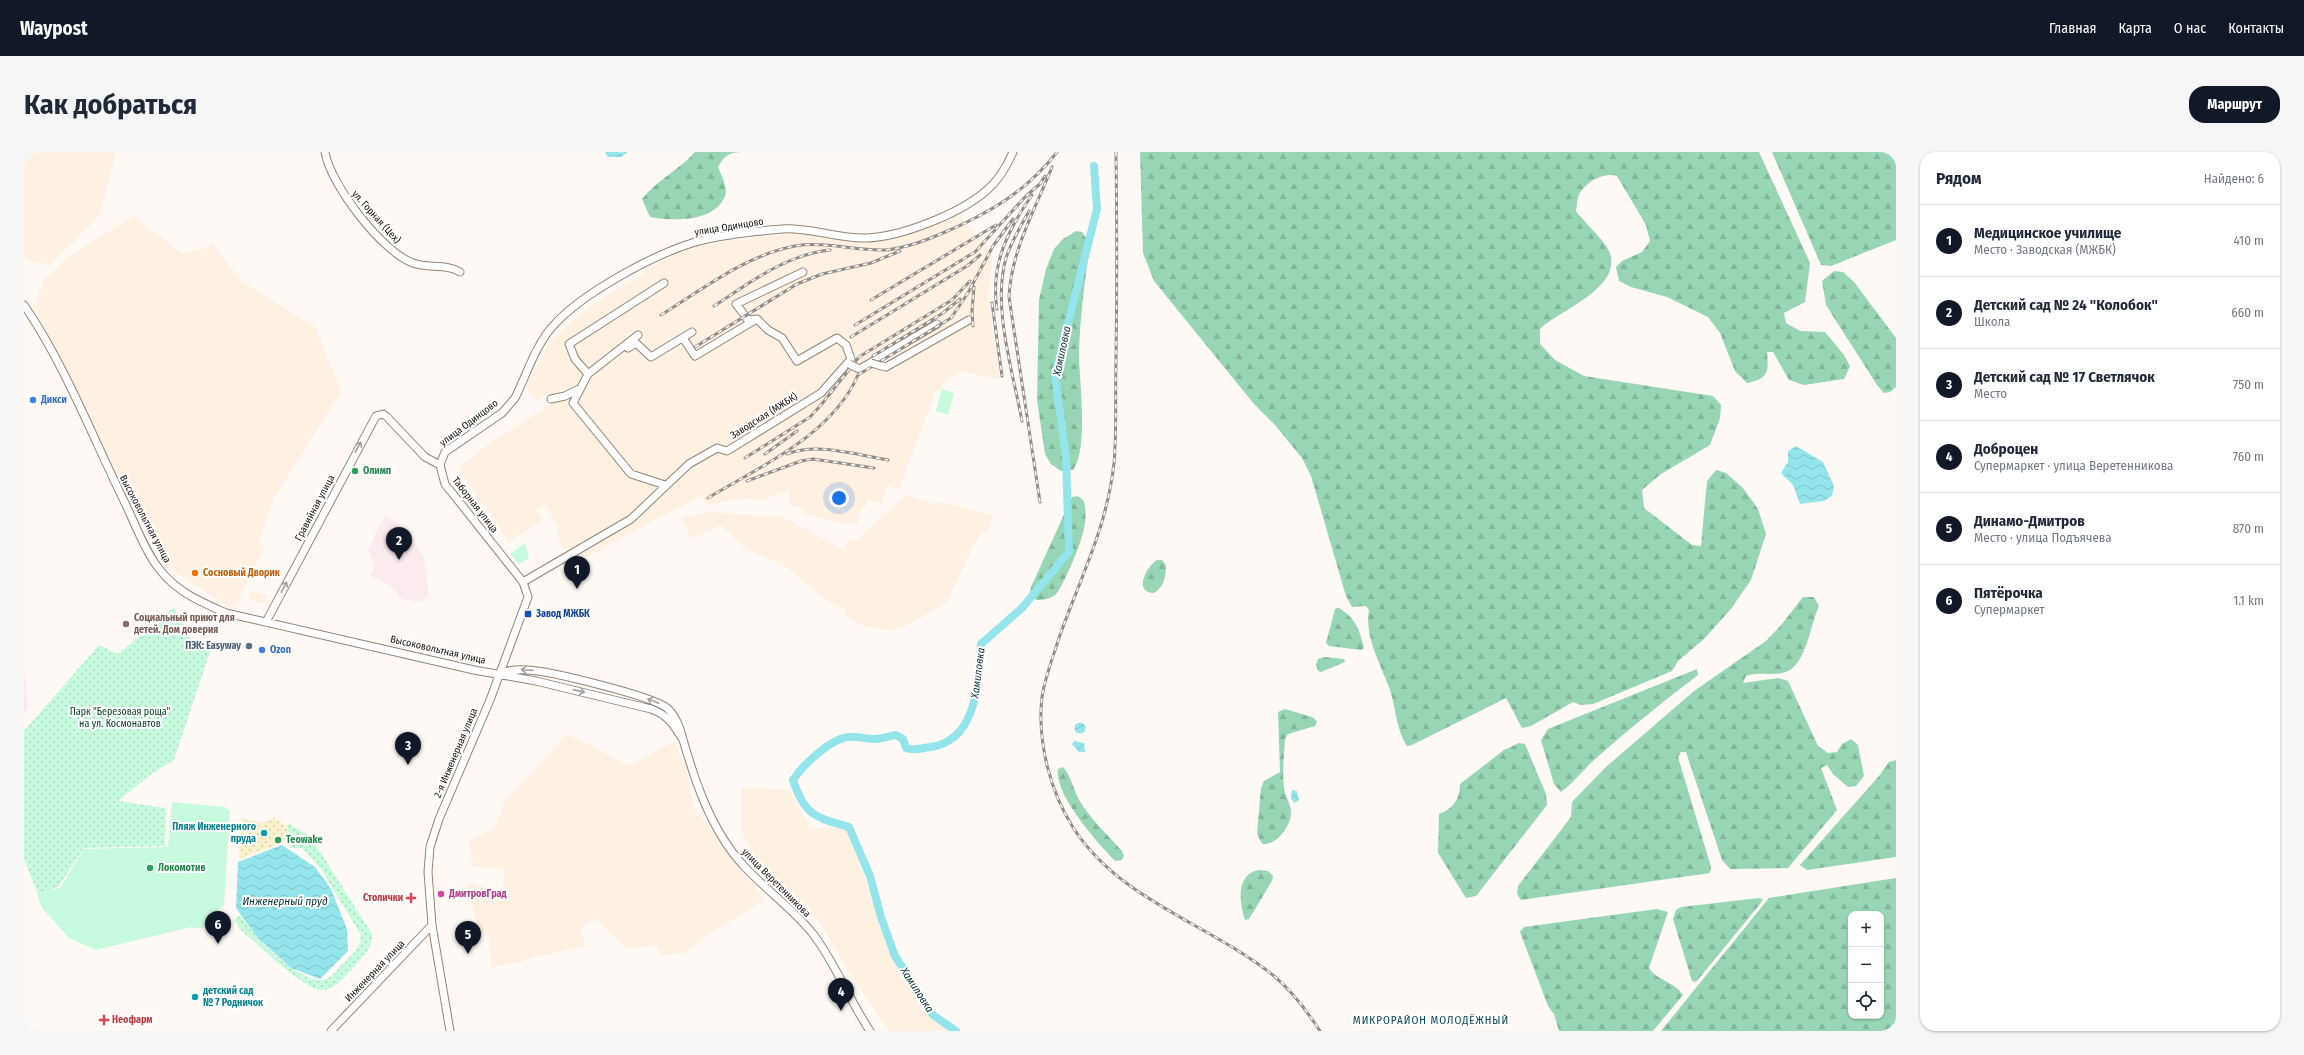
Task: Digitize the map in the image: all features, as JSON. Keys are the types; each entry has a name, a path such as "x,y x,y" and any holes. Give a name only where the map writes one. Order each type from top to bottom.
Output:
{"street":[{"name":"ул. Горная (Цех)","path":"325,152 331,173 341,191 378,237 392,250 414,264 452,267 460,272"},
{"name":"улица Одинцово","path":"440,465 445,452 450,447 502,413 515,398 538,348 554,325 612,281 667,253 706,240 781,229 798,229 865,238 912,227 948,214 976,199 996,180 1013,152"},
{"path":"757,319 748,320 736,304 803,272"},
{"path":"588,374 574,359 569,344 664,283"},
{"name":"Высоковольтная улица","path":"24,305 52,354 109,472 159,570 174,585 192,598 226,613 651,709 662,713 670,720 683,740"},
{"path":"683,338 695,356 757,319"},
{"path":"757,319 768,330 782,338 797,361 837,338 846,345 851,359 850,365 860,369 874,363 937,324"},
{"path":"874,363 886,367 969,320"},
{"path":"613,355 636,343 651,357 692,332"},
{"path":"638,335 588,374 573,403 631,474 665,486"},
{"name":"Заводская (МЖБК)","path":"523,582 631,519 689,464 717,448 727,451 820,393 850,365"},
{"path":"551,399 565,396 581,388"},
{"name":"Гравийная улица","path":"266,622 378,414 387,417 425,457 440,465"},
{"name":"Таборная улица","path":"440,465 442,476 451,493 523,582 527,594"},
{"name":"2-я Инженерная улица","path":"450,1031 432,925 428,872 430,847 438,819 500,674 522,616 527,594"},
{"name":"Высоковольтная улица","path":"500,674 511,670 529,670 556,674 649,700 666,707 672,713 683,740"},
{"name":"улица Веретенникова","path":"683,740 706,804 732,852 754,877 791,910 812,933 831,961 870,1031"},
{"name":"Инженерная улица","path":"331,1031 432,925"}],"shaded area":[{"path":"24,152 116,152 100,215 49,265 24,260"},
{"path":"959,214 993,254 988,293 1000,379 961,372 947,379 940,391 936,390 899,490 888,485 881,504 867,500 866,507 862,507 857,525 837,522 803,513 804,508 789,505 789,490 758,501 748,498 706,505 703,496 647,524 573,565 558,537 558,526 546,505 537,510 543,520 509,542 458,468 489,444 553,403 548,393 537,400 528,390 527,384 550,341 589,307 676,253 697,245 795,233 863,242 894,239"},
{"path":"133,216 184,255 213,244 241,281 316,328 341,392 274,499 258,544 265,547 233,610 167,567 142,522 33,306 45,279 67,258"},
{"path":"910,496 937,505 939,501 993,516 987,534 982,532 974,545 947,602 900,629 890,631 861,625 845,615 845,610 823,598 787,567 746,549 721,525 691,538 681,517 712,512 783,517 844,550 847,542 853,538 857,540 903,497"},
{"path":"385,515 398,523 424,556 429,596 420,602 402,599 389,585 371,576 375,564 368,550"},
{"path":"251,591 267,595 265,604 249,600"},
{"path":"24,667 28,706 24,714"},
{"path":"568,734 629,766 675,741 687,772 693,806 765,900 709,934 684,953 662,955 657,945 628,949 595,919 581,928 585,946 491,968 489,933 479,933 467,883 503,890 504,869 473,866 468,842 495,827 506,799"},
{"path":"741,787 790,790 810,828 846,829 898,964 932,1016 949,1031 889,1031 852,977 823,928 809,909 759,862 742,832"}],"green space":[{"path":"695,152 741,152 727,155 718,167 726,189 725,196 720,205 702,216 692,218 670,219 650,217 642,199 654,186"},
{"path":"1140,152 1759,152 1810,263 1805,302 1784,313 1786,323 1800,331 1825,332 1844,355 1850,366 1844,379 1804,385 1789,380 1773,352 1767,352 1768,365 1766,374 1759,379 1747,383 1735,371 1720,333 1708,317 1667,297 1631,287 1619,281 1616,267 1622,261 1642,252 1650,241 1646,225 1617,176 1612,175 1606,175 1595,179 1582,190 1578,197 1576,211 1609,251 1611,264 1608,276 1599,287 1588,296 1540,329 1540,344 1555,360 1584,376 1713,396 1721,405 1720,418 1710,445 1661,474 1642,490 1644,508 1692,545 1701,546 1707,481 1716,470 1726,473 1743,488 1758,509 1766,534 1751,580 1730,610 1704,639 1678,661 1672,671 1593,704 1581,705 1573,702 1531,726 1522,728 1506,698 1412,745 1407,746 1398,726 1390,690 1371,640 1368,620 1369,610 1366,606 1352,607 1346,596 1311,476 1302,458 1275,425 1254,404 1154,281 1143,253"},
{"path":"1772,152 1896,152 1896,240 1831,266 1821,265"},
{"path":"1076,231 1082,232 1090,244 1083,298 1079,353 1082,431 1078,460 1073,470 1061,471 1051,464 1045,454 1037,400 1039,300 1046,269 1054,249 1063,239"},
{"path":"1834,271 1843,272 1854,282 1896,338 1896,387 1890,392 1884,393 1877,385 1826,305 1822,281"},
{"path":"942,389 954,393 948,415 936,411"},
{"path":"1078,496 1084,501 1085,525 1083,535 1068,573 1056,594 1047,599 1036,600 1030,593 1031,587 1072,497"},
{"path":"525,543 529,558 519,564 510,554"},
{"path":"1157,560 1162,560 1166,565 1164,581 1154,593 1148,592 1144,588 1144,579 1149,568"},
{"path":"1803,597 1814,597 1819,606 1804,651 1799,660 1794,667 1788,671 1778,674 1757,674 1746,676 1743,683 1778,678 1788,681 1818,746 1828,753 1837,752 1842,744 1851,739 1858,745 1864,776 1856,786 1848,787 1833,774 1827,765 1821,768 1837,810 1788,868 1730,869 1722,860 1686,752 1681,752 1678,757 1711,867 1710,873 1521,900 1517,894 1518,886 1571,817 1572,802 1606,767 1694,691 1766,641 1782,624"},
{"name":"Парк \"Березовая роща\" на ул. Космонавтов","path":"174,607 193,644 204,649 212,646 174,760 150,775 118,801 166,808 165,846 84,848 58,887 38,894 24,859 24,731 99,645 118,654"},
{"path":"1338,608 1349,615 1356,625 1364,648 1361,650 1329,646 1326,643 1335,609"},
{"path":"1324,657 1344,659 1345,662 1321,672 1318,671 1316,664 1318,659"},
{"path":"1697,669 1698,675 1658,706 1594,760 1561,792 1554,784 1541,740 1548,729"},
{"path":"1285,709 1312,717 1317,721 1315,726 1288,734 1285,739 1283,782 1290,808 1290,819 1285,830 1277,839 1267,844 1262,844 1257,834 1261,788 1264,781 1280,772 1278,712"},
{"path":"1519,743 1525,744 1546,794 1547,805 1476,896 1466,898 1438,853 1439,814 1455,803 1459,794 1460,784 1504,750"},
{"path":"1896,760 1896,857 1807,870 1800,865 1879,776 1889,762"},
{"path":"1063,767 1068,774 1082,805 1122,851 1124,856 1122,860 1115,861 1088,831 1070,805 1059,780 1058,769"},
{"name":"Локомотив","path":"172,802 225,807 230,811 224,905 201,929 191,927 96,950 69,938 42,908 37,893 60,888 84,849 168,847"},
{"path":"289,824 311,837 372,934 371,944 363,957 339,983 326,990 313,988 292,974 242,931 234,920 240,915 265,945 286,964 308,977 320,980 326,979 332,975 357,948 361,935 321,869 302,848 289,848 291,840 287,826"},
{"path":"1259,870 1268,871 1273,876 1272,881 1249,919 1245,920 1241,905 1241,890 1246,877"},
{"path":"1896,878 1896,1031 1661,1031 1769,898"},
{"path":"1759,898 1763,899 1760,904 1696,982 1692,981 1673,919 1676,910 1681,907"},
{"path":"1657,909 1668,912 1649,968 1656,976 1675,987 1683,995 1653,1031 1559,1031 1554,1014 1548,1006 1520,932 1524,927"}],"sand":[{"name":"Пляж Инженерного пруда","path":"242,818 262,823 274,818 286,826 290,840 239,859"}],"water":[{"path":"605,152 628,152 621,157 608,157"},
{"path":"1796,446 1823,462 1834,486 1832,496 1824,501 1800,504 1793,485 1781,473 1788,462 1788,451"},
{"path":"1080,722 1084,724 1086,728 1084,732 1080,734 1076,732 1074,728 1076,724"},
{"path":"1074,741 1084,743 1085,752 1079,752 1072,744"},
{"path":"1292,790 1297,791 1299,800 1295,803 1291,799"},
{"name":"Инженерный пруд","path":"282,845 315,867 331,889 347,929 348,951 320,979 291,968 258,938 236,908 238,862"}],"waterway":[{"name":"Хамиловка","path":"956,1031 933,1015 895,956 881,917 870,876 849,827 820,817 807,808 797,792 793,780 803,767 818,753 834,742 849,737 877,739 896,735 903,739 906,748 915,749 930,747 946,742 958,734 966,722 972,707 979,675 981,644 1022,608 1069,552 1066,457 1055,375 1097,209 1094,166"}],"railway":[{"path":"661,315 725,274 777,250 806,245 829,245 885,250 908,246 936,236 976,218 1006,200 1033,178 1057,152"},
{"path":"1116,152 1117,309 1116,425 1114,463 1110,487 1099,531 1059,638 1043,690 1041,714 1047,766 1058,799 1066,815 1074,829 1093,854 1116,875 1141,893 1222,941 1274,976 1299,1002 1320,1031"},
{"path":"1040,502 1009,297 1014,263 1019,247 1052,167"},
{"path":"855,325 975,252 1026,196 1040,184 1045,176"},
{"path":"997,309 996,278 1003,249 1015,221 1032,195"},
{"path":"1022,421 1005,340 1001,297 1002,277 1006,258 1013,240 1029,211"},
{"path":"708,498 772,461 793,447 813,432 831,415 846,396 858,375 951,318 968,293 993,246 1013,219"},
{"path":"871,300 996,225"},
{"path":"714,306 755,279 783,264 798,257 830,250"},
{"path":"695,347 797,284 822,274 871,263 900,251"},
{"path":"851,337 967,266 980,255"},
{"path":"745,458 810,417 859,357 952,300 970,281"},
{"path":"973,326 972,310 974,287"},
{"path":"873,356 943,313 960,299"},
{"path":"992,303 1002,376"},
{"path":"765,454 797,431"},
{"path":"787,454 812,449 824,449 888,460"},
{"path":"747,481 801,461 813,459 874,468"}],"place":[{"name":"Дикси","path":"33,400"},
{"name":"Олимп","path":"355,471"},
{"name":"Детский сад № 24 \"Колобок\"","path":"399,560"},
{"name":"Сосновый Дворик","path":"195,573"},
{"name":"Медицинское училище","path":"577,589"},
{"name":"Завод МЖБК","path":"528,614"},
{"name":"Социальный приют для детей. Дом доверия","path":"126,624"},
{"name":"ПЭК: Easyway","path":"249,646"},
{"name":"Ozon","path":"262,650"},
{"name":"Детский сад № 17 Светлячок","path":"408,765"},
{"name":"Пляж Инженерного пруда","path":"264,833"},
{"name":"Teowake","path":"278,840"},
{"name":"Локомотив","path":"150,868"},
{"name":"ДмитровГрад","path":"441,894"},
{"name":"Столички","path":"411,898"},
{"name":"Пятёрочка","path":"218,944"},
{"name":"Динамо-Дмитров","path":"468,954"},
{"name":"детский сад № 7 Родничок","path":"195,997"},
{"name":"Доброцен","path":"841,1011"},
{"name":"Неофарм","path":"104,1020"}],"district":[{"name":"МИКРОРАЙОН МОЛОДЁЖНЫЙ","path":"1431,1020"}]}
